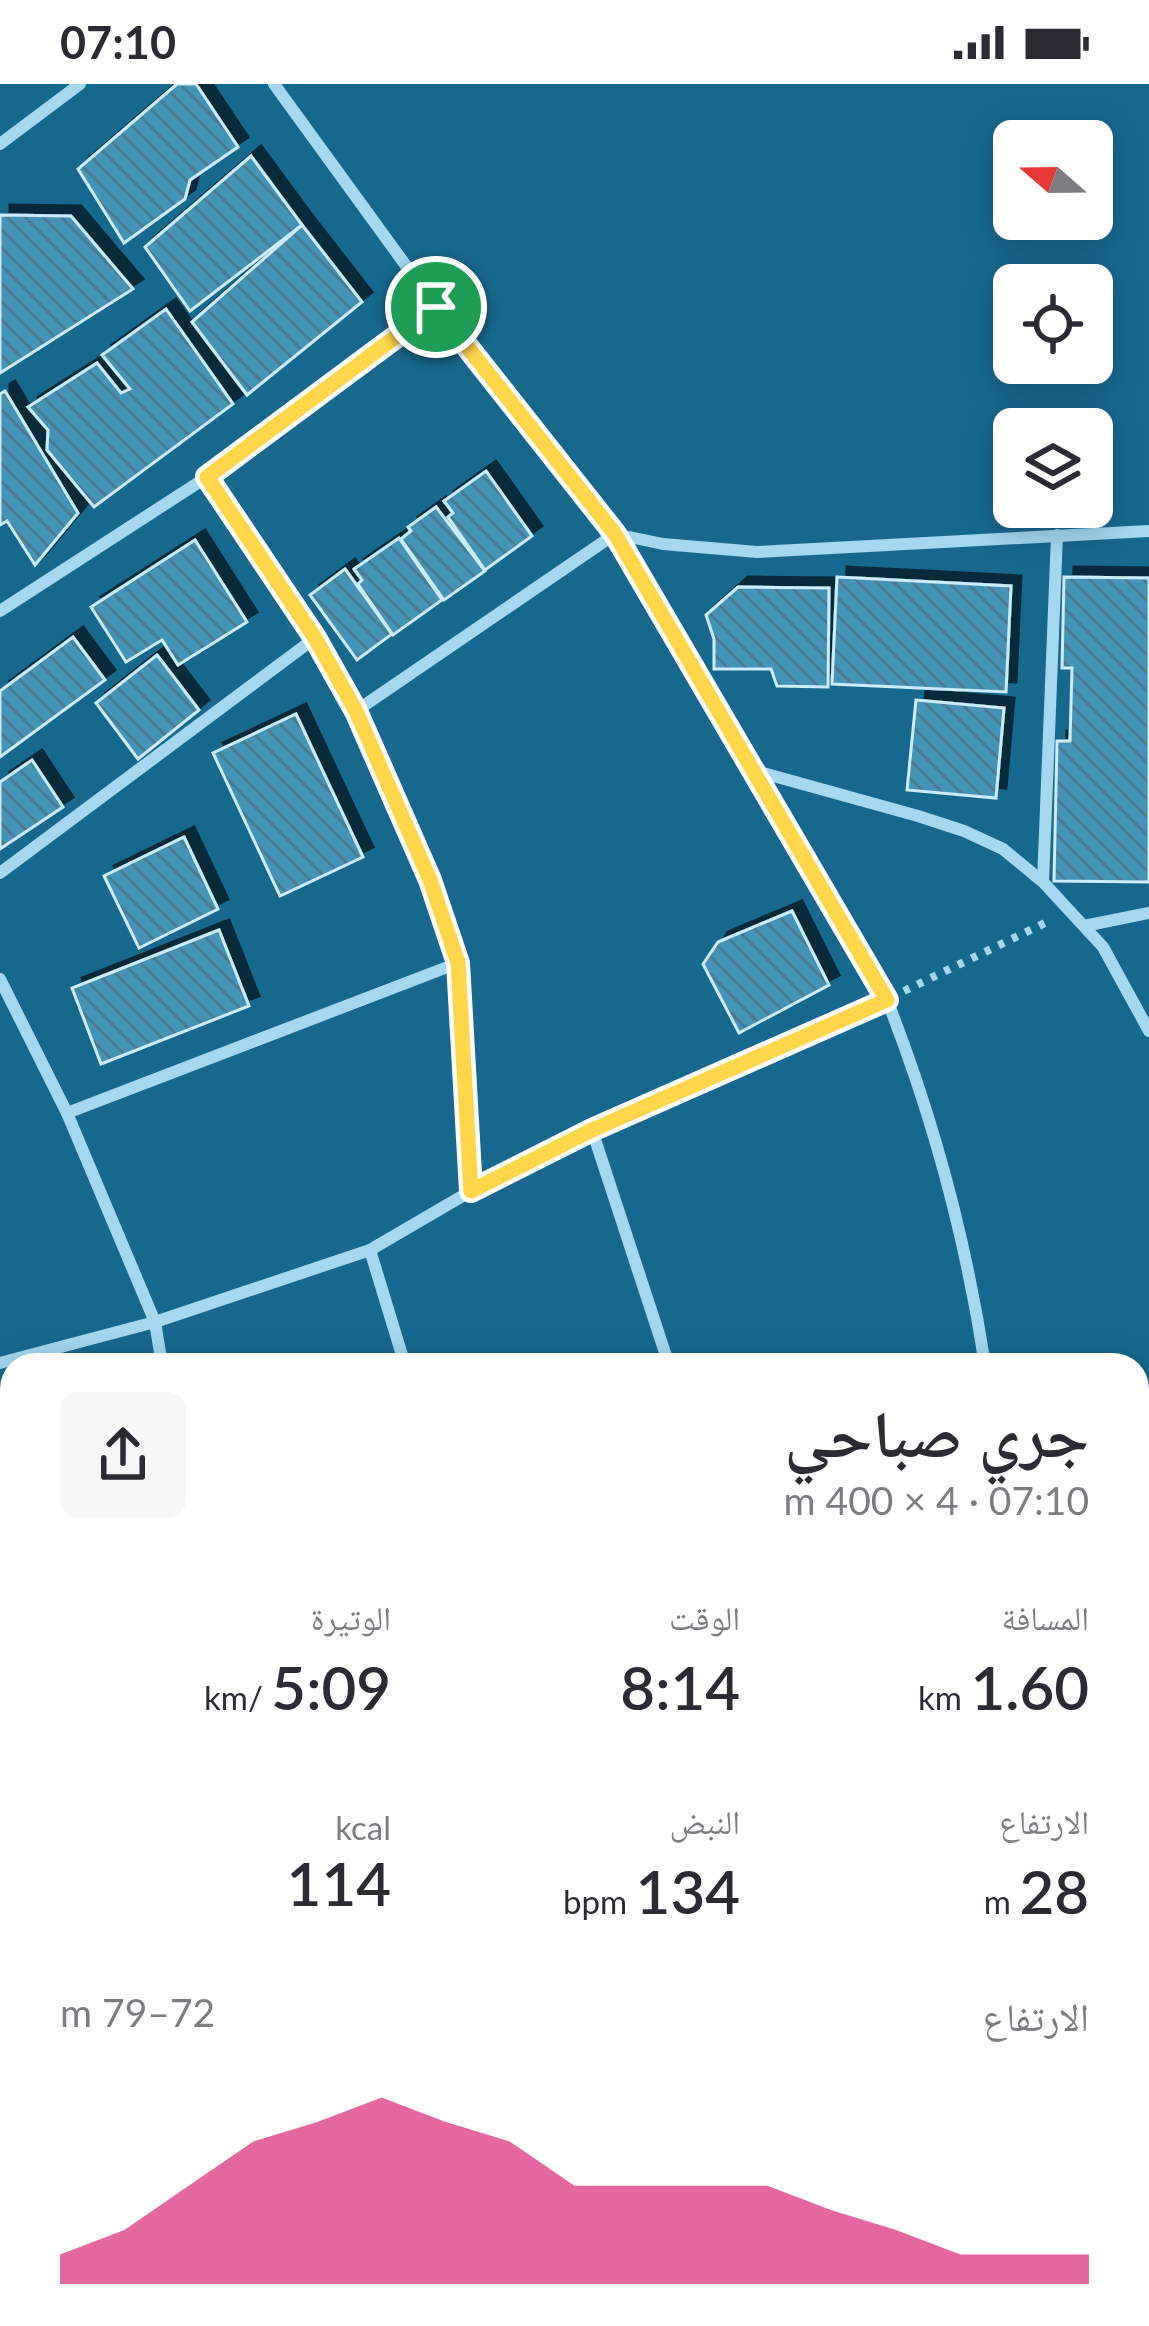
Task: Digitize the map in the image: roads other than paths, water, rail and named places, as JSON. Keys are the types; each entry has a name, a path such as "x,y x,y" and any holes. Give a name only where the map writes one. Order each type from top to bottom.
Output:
{"street":[{"path":"0,144 80,84"},
{"path":"274,84 436,307 615,534 751,770 811,863 887,1000 912,1063 952,1198 983,1353"},
{"path":"0,610 207,477 436,307"},
{"path":"207,477 315,638 356,711 430,880 458,963 471,1191"},
{"path":"356,711 615,534 663,544 758,552 1149,531"},
{"path":"1043,882 1057,535"},
{"path":"0,873 315,638"},
{"path":"751,770 964,831 1003,849 1043,882 1103,947 1149,1031"},
{"path":"1084,926 1149,913"},
{"path":"67,1113 458,963"},
{"path":"0,979 67,1113 155,1322 161,1353"},
{"path":"38,1353 155,1322 370,1250 471,1191 592,1130 887,1000"},
{"path":"592,1130 665,1353"},
{"path":"370,1250 401,1353"}]}
